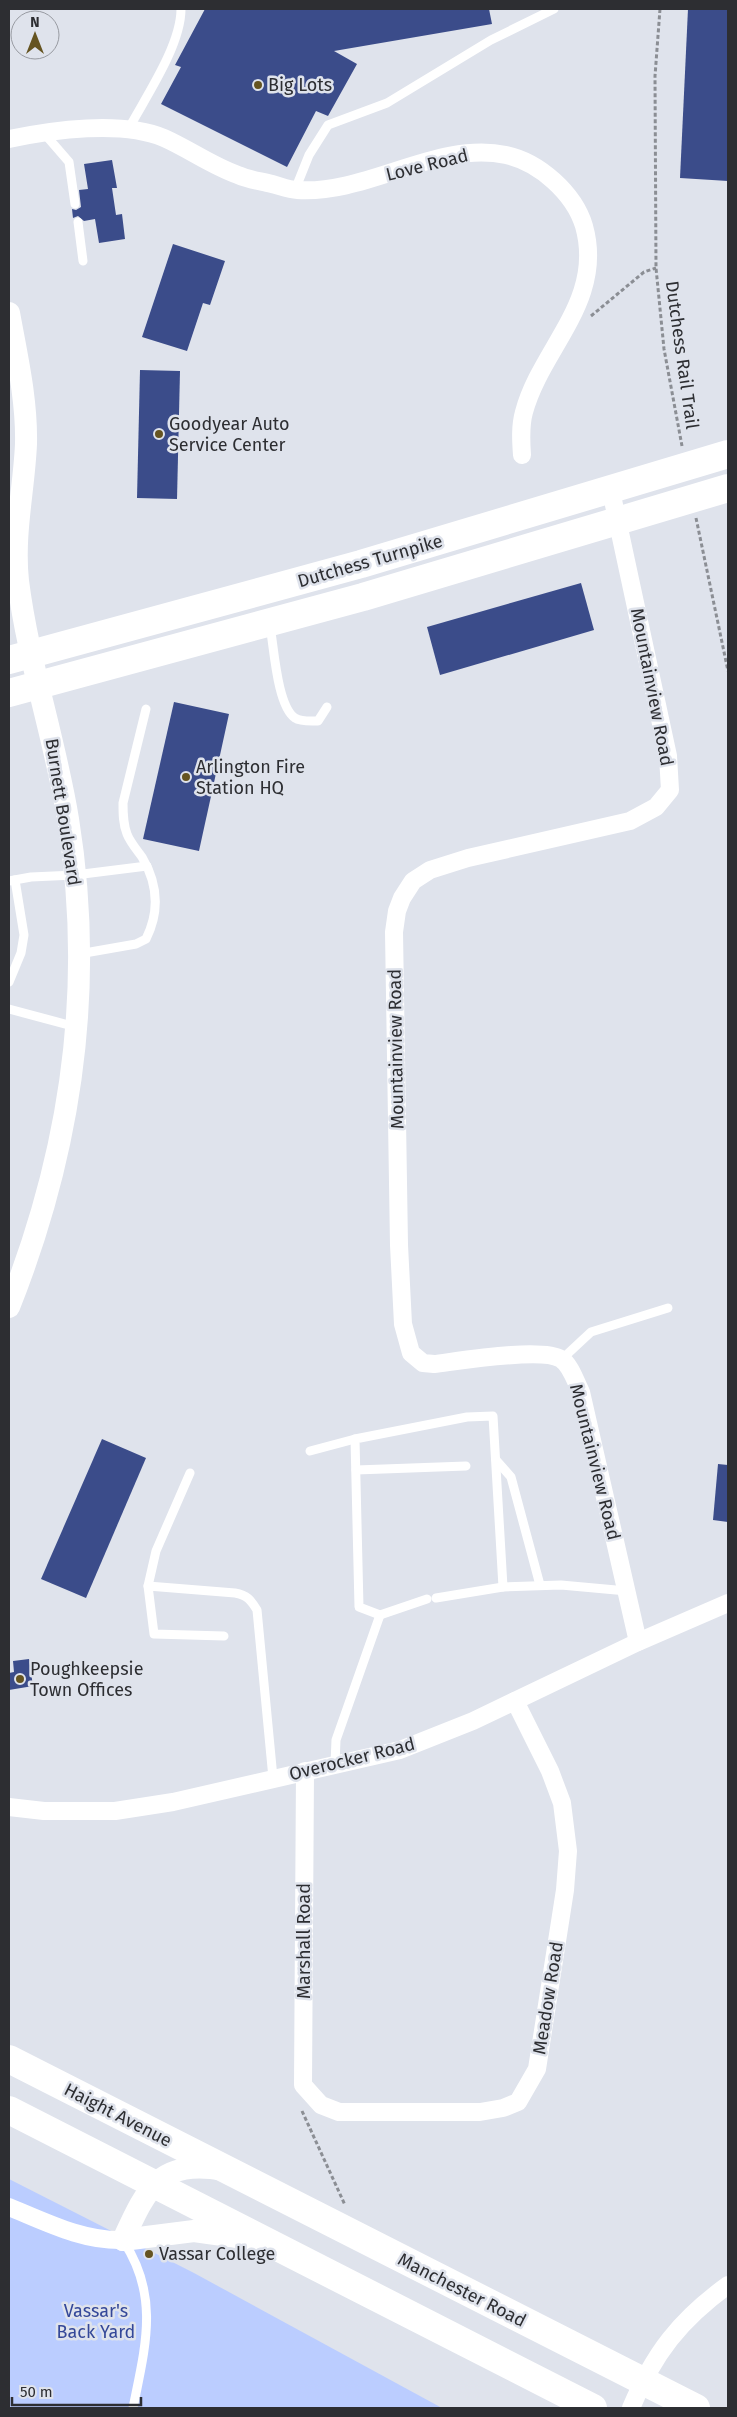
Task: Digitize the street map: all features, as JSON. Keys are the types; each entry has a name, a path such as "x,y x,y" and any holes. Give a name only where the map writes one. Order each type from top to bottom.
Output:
{"main road":[{"name":"Dutchess Turnpike","path":"20,656 370,561 611,491 728,454"},
{"name":"Dutchess Turnpike","path":"9,693 270,623 618,522 728,488"},
{"name":"Haight Avenue","path":"9,2059 227,2171"},
{"path":"9,2110 593,2408"},
{"name":"Manchester Road","path":"227,2171 636,2398 696,2408"}],"street":[{"name":"Love Road","path":"9,139 43,132 130,128 162,137 238,176 295,190 330,190 432,162 477,152 504,154 528,163 560,187 583,222 587,238 588,268 586,280 573,315 526,404 521,423 522,455"},
{"name":"Burnett Boulevard","path":"9,313 25,413 26,445 18,488 16,561 22,608 20,656 40,684 62,790 75,876 79,954 77,1027 68,1103 56,1163 32,1246 9,1307"},
{"name":"Mountainview Road","path":"611,491 668,756 670,790 656,807 630,820 468,858 430,870 412,881 402,898 394,932 399,1245 403,1324 411,1353 423,1363 434,1364 539,1354 562,1359 569,1368 581,1392 638,1642"},
{"name":"Overocker Road","path":"9,1807 44,1811 116,1811 173,1802 400,1750 473,1722 638,1642 728,1603"},
{"name":"Meadow Road","path":"303,2086 321,2105 339,2112 480,2112 503,2108 518,2102 537,2069 565,1890 568,1851 562,1803 550,1771 514,1701"},
{"name":"Marshall Road","path":"303,2086 305,1771"},
{"path":"123,2240 141,2201 153,2184 182,2169 206,2168 227,2171"},
{"path":"9,2207 85,2236 104,2240 123,2240 194,2231 237,2236 273,2246"},
{"path":"636,2398 666,2342 699,2306 728,2286"}],"lane":[{"path":"130,128 174,44 181,19 181,9"},
{"path":"295,190 309,155 328,126 387,103 491,40 554,9"},
{"path":"43,132 69,162 75,204"},
{"path":"78,222 83,261"},
{"path":"270,623 281,689 287,709 296,718 318,721 327,707"},
{"path":"79,954 136,944 146,939 152,924 157,903 155,884 147,866 128,836 123,814 123,803 146,709"},
{"path":"9,982 22,953 23,941 12,881 31,877 75,876 147,866"},
{"path":"9,1009 77,1027"},
{"path":"562,1359 591,1332 668,1308"},
{"path":"310,1451 355,1438 467,1417 494,1416 503,1587"},
{"path":"355,1438 359,1607 380,1615 431,1599 503,1587 561,1585 626,1591"},
{"path":"496,1460 511,1477 540,1585"},
{"path":"356,1470 466,1466"},
{"path":"190,1474 156,1551 148,1586 154,1634 224,1636"},
{"path":"148,1586 236,1593 244,1595 251,1600 257,1610 273,1778"},
{"path":"335,1764 336,1740 380,1615"},
{"path":"123,2240 141,2274 148,2318 145,2346 133,2408"}],"path":[{"name":"Dutchess Rail Trail","path":"660,9 655,76 656,268 664,349 683,450"},
{"path":"573,315 592,315 644,272 656,268"},
{"path":"696,516 728,671"},
{"path":"303,2086 302,2112 347,2210"}],"green space":[{"name":"Vassar's Back Yard","path":"9,2179 194,2273 442,2408 9,2408"}],"building":[{"name":"Big Lots","path":"205,9 489,9 492,24 334,51 357,64 328,116 316,111 287,167 161,104 181,67 175,65"},
{"path":"688,9 728,9 728,181 680,178"},
{"path":"112,160 117,188 112,188 116,215 122,214 125,239 99,243 95,219 84,221 78,216 73,218 72,209 76,210 81,207 79,190 88,189 84,164"},
{"path":"173,244 225,261 210,305 203,303 187,351 142,337"},
{"name":"Goodyear Auto Service Center","path":"140,370 180,371 177,499 137,498"},
{"path":"581,583 594,630 440,675 427,627"},
{"name":"Arlington Fire Station HQ","path":"174,702 229,714 199,851 143,839"},
{"path":"102,1439 146,1458 86,1598 41,1579"},
{"path":"718,1464 728,1465 728,1522 713,1520"},
{"name":"Poughkeepsie Town Offices","path":"29,1659 33,1686 9,1690 9,1673 14,1672 13,1661"}],"place":[{"name":"Big Lots","path":"258,85"},
{"name":"Goodyear Auto Service Center","path":"159,434"},
{"name":"Arlington Fire Station HQ","path":"186,777"},
{"name":"Poughkeepsie Town Offices","path":"20,1679"},
{"name":"Vassar College","path":"149,2254"}]}
